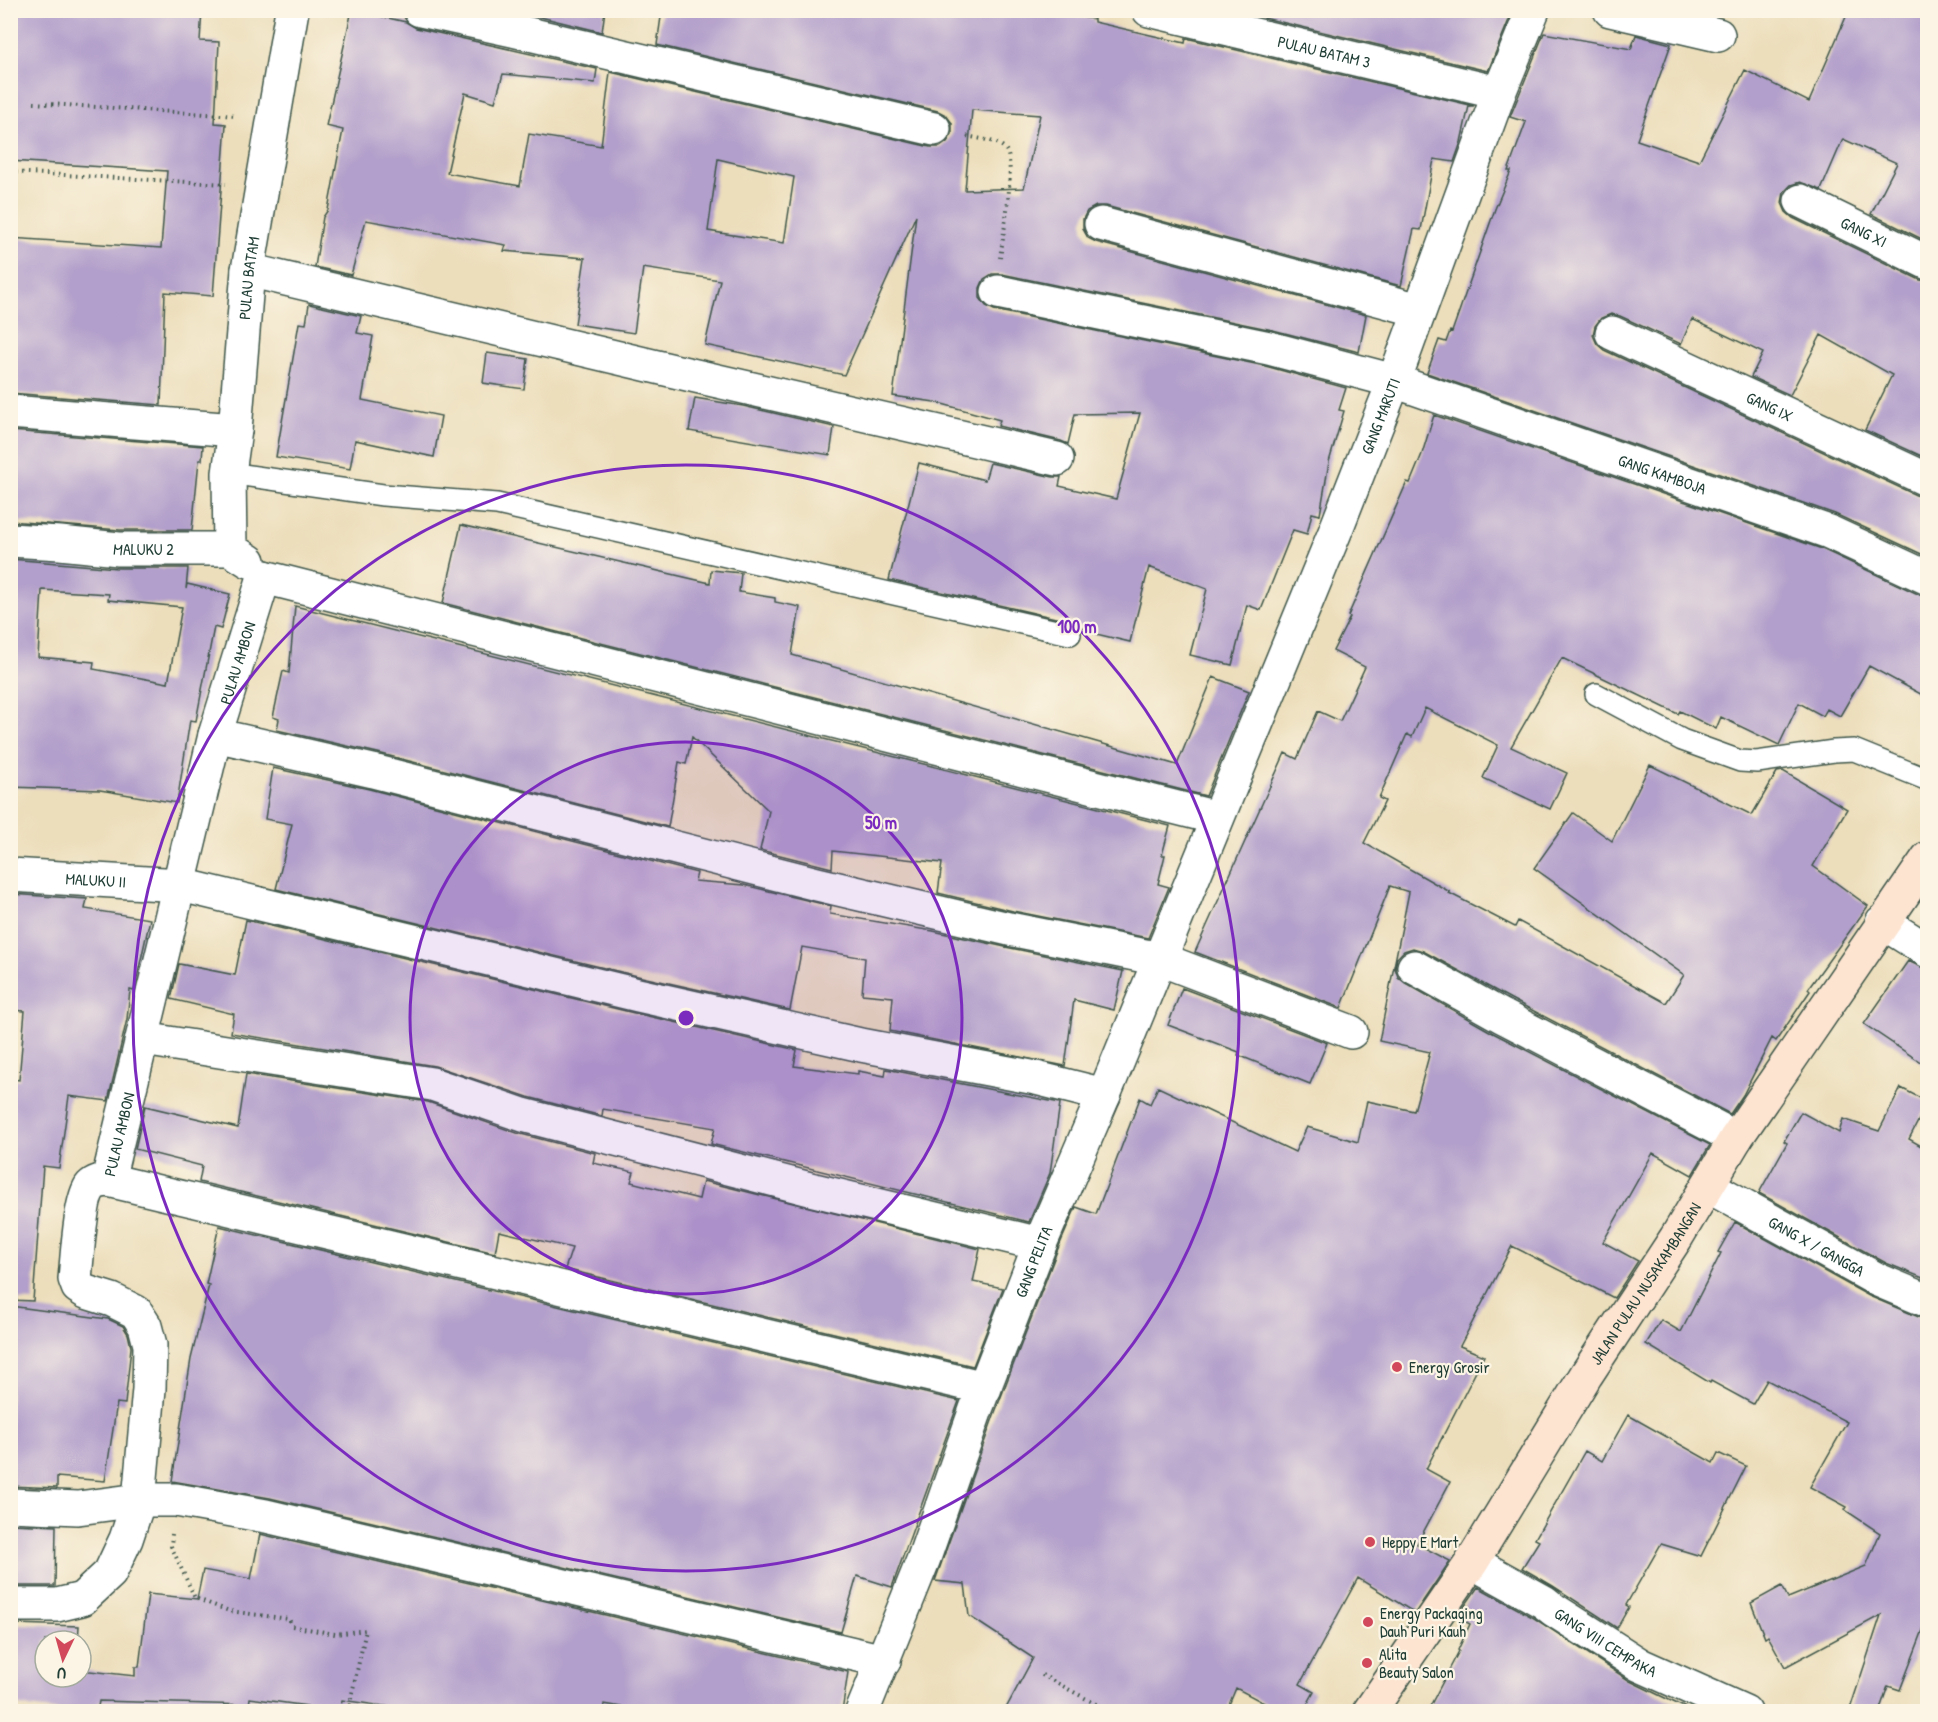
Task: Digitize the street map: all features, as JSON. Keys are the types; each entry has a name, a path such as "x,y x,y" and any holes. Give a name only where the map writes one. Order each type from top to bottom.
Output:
{"street":[{"name":"PULAU BATAM","path":"230,549 229,473 248,270 292,10"},
{"path":"420,10 934,129"},
{"name":"PULAU BATAM 3","path":"1149,10 1499,93"},
{"name":"GANG MARUTI","path":"1217,818 1335,532 1394,381 1499,93 1533,10"},
{"path":"1610,10 1718,35"},
{"name":"GANG XI","path":"1801,201 1928,263"},
{"path":"1101,224 1419,310"},
{"path":"248,270 1057,459"},
{"name":"GANG KAMBOJA","path":"998,292 1269,348 1394,381 1829,532 1928,578"},
{"name":"GANG IX","path":"1612,333 1928,480"},
{"path":"10,412 234,430"},
{"name":"MALUKU 2","path":"10,540 119,549 230,549"},
{"path":"230,549 253,564 264,577 1217,818"},
{"name":"PULAU AMBON","path":"10,1605 57,1605 82,1599 110,1573 126,1539 139,1500 149,1389 150,1345 145,1326 136,1312 78,1287 75,1279 83,1208 89,1188 97,1182 108,1180 181,885 215,735 264,577"},
{"path":"215,735 373,771 817,884 1009,929 1160,959 1351,1032"},
{"name":"GANG PELITA","path":"862,1712 884,1661 1040,1244 1104,1095 1217,818"},
{"name":"JALAN PULAU NUSAKAMBANGAN","path":"1369,1712 1472,1562 1586,1375 1737,1138 1882,922 1928,858"},
{"name":"MALUKU II","path":"10,875 181,885 638,995 861,1045 1036,1078 1104,1095"},
{"path":"1882,922 1928,951"},
{"path":"1414,967 1502,1016 1737,1138"},
{"path":"143,1039 432,1084 523,1115 810,1189 1040,1244"},
{"path":"108,1180 985,1388"},
{"name":"GANG X / GANGGA","path":"1708,1186 1878,1280 1928,1301"},
{"path":"10,1505 78,1508 139,1500 176,1500 266,1516 884,1661"},
{"name":"GANG VIII CEMPAKA","path":"1472,1562 1545,1602 1640,1665 1745,1712"}],"lane":[{"path":"229,473 383,495 497,504 1070,634"},
{"path":"1596,694 1682,740 1740,761 1757,762 1854,750 1928,780"}],"path":[{"path":"34,103 274,119"},
{"path":"934,129 998,144 1006,150 1011,167 998,292"},
{"path":"10,172 262,187"},
{"path":"176,1500 171,1546 195,1598 229,1611 289,1619 292,1626 335,1634 366,1630 348,1712"},
{"path":"1042,1675 1111,1712"}],"building":[{"path":"10,10 202,10 200,41 219,42 215,123 226,124 213,296 165,292 161,405 10,393 10,238 161,248 167,171 10,161"},
{"path":"352,10 406,22 416,28 597,69 595,83 503,74 495,102 465,93 447,173 520,186 529,134 601,146 610,72 930,147 940,147 952,134 952,123 946,115 938,111 657,45 662,10 1034,10 1094,19 1094,22 1185,43 1186,38 1474,106 1469,106 1454,162 1434,159 1421,230 1414,229 1401,286 1106,206 1096,206 1087,211 1083,219 1083,229 1088,238 1096,242 1366,315 1359,352 1273,330 1002,274 992,274 984,279 980,288 980,298 986,306 994,310 1265,366 1346,388 1339,410 1344,411 1329,462 1320,515 1312,513 1307,534 1293,530 1261,610 1247,605 1232,665 1190,655 1207,589 1149,567 1130,642 1092,633 1093,629 1080,627 1073,622 889,580 919,463 985,480 990,463 1061,477 1059,486 1116,499 1140,413 1075,414 1068,444 998,426 1000,420 935,402 893,396 916,215 844,375 705,345 720,280 643,268 634,333 575,324 585,258 504,251 506,245 366,220 351,275 315,267 323,217 328,210 343,130 326,126","holes":["972,110 1040,115 1024,188 965,190","718,159 794,177 784,243 708,231"]},
{"path":"512,10 605,10 602,32"},
{"path":"1266,10 1513,10 1488,71 1264,18"},
{"path":"1849,10 1928,10 1928,242 1871,214 1897,163 1843,139 1821,190 1800,182 1791,185 1784,192 1782,203 1786,212 1793,218 1920,280 1928,281 1928,459 1865,430 1892,375 1821,335 1790,395 1751,377 1763,353 1692,319 1681,344 1611,314 1601,318 1595,326 1593,335 1597,344 1604,350 1920,497 1928,498 1928,557 1835,514 1427,373 1439,340 1446,342 1450,331 1452,332 1495,209 1511,171 1508,171 1526,122 1510,117 1544,33 1631,49 1636,35 1671,44 1637,140 1699,161 1745,70 1809,102"},
{"path":"309,304 361,316 357,333 373,336 362,400 441,416 434,457 355,440 350,469 276,457 299,323 306,324"},
{"path":"487,353 528,359 524,389 483,383"},
{"path":"695,398 743,406 834,427 830,455 689,431"},
{"path":"1434,415 1822,549 1920,595 1928,596 1928,698 1869,666 1840,716 1827,709 1823,716 1799,703 1779,745 1721,717 1716,729 1680,711 1678,714 1562,658 1511,747 1567,773 1550,809 1483,778 1498,745 1425,708 1412,737 1407,734 1379,798 1385,801 1364,843 1449,893 1515,927 1518,921 1666,1003 1684,975 1534,868 1573,813 1612,841 1650,765 1752,815 1777,772 1783,771 1847,809 1813,866 1868,906 1808,989 1810,991 1776,1041 1772,1038 1743,1095 1730,1114 1423,951 1413,948 1404,951 1397,958 1395,968 1398,977 1405,983 1493,1033 1710,1145 1692,1175 1653,1153 1603,1242 1638,1261 1614,1298 1512,1246 1460,1346 1484,1356 1426,1469 1450,1482 1417,1544 1450,1561 1415,1613 1358,1578 1300,1684 1314,1692 1303,1712 1281,1712 1236,1688 1226,1712 1004,1712 1033,1658 969,1616 965,1584 935,1581 994,1415 1057,1251 1076,1207 1096,1214 1140,1098 1150,1104 1158,1087 1295,1152 1307,1127 1358,1142 1367,1101 1414,1111 1430,1052 1379,1041 1409,892 1390,886 1341,1008 1195,952 1285,753 1297,759 1318,711 1340,721 1365,667 1333,651 1350,617 1348,616 1407,482 1410,483"},
{"path":"10,431 203,446 202,460 199,460 192,530 120,530 10,521"},
{"path":"461,525 710,583 711,570 741,573 739,592 775,598 775,602 800,607 792,655 1177,765 1213,677 1249,691 1206,796 443,603"},
{"path":"10,559 117,568 188,568 186,589 187,584 230,594 221,629 214,627 196,721 190,720 177,803 100,790 10,787","holes":["42,590 109,594 108,600 182,607 168,683 93,669 94,662 38,657"]},
{"path":"295,606 1170,826 1162,855 1165,855 1158,884 1169,887 1148,938 1013,911 938,893 942,863 833,851 832,868 760,850 769,811 692,737 686,764 679,762 668,827 378,753 277,730 279,719 273,717 283,671 289,673"},
{"path":"273,768 369,789 697,873 695,881 744,885 831,906 830,914 933,931 1123,971 1114,1010 1074,1000 1065,1066 890,1031 893,997 862,994 865,958 802,947 790,1010 276,889 292,824 265,819"},
{"path":"10,894 87,899 85,909 150,919 134,991 130,990 127,1019 108,1101 69,1096 59,1168 43,1166 33,1301 10,1300 10,1099 13,1079 19,1080 25,1011 10,1010"},
{"path":"246,920 797,1050 794,1066 858,1074 858,1071 885,1076 886,1069 1060,1103 1050,1173 1029,1222 711,1144 715,1128 603,1109 602,1116 528,1097 435,1066 231,1033 234,1014 171,999 179,964 235,975"},
{"path":"1908,961 1928,970 1928,1067 1864,1024"},
{"path":"1182,988 1327,1043 1310,1084 1238,1055 1239,1052 1168,1025"},
{"path":"246,1074 428,1102 517,1133 595,1153 593,1163 634,1172 631,1182 699,1199 703,1181 980,1249 973,1282 1003,1288 973,1366 565,1269 572,1248 499,1231 495,1253 199,1182 202,1166 135,1149 145,1106 238,1128"},
{"path":"1901,1088 1928,1102 1909,1139 1928,1150 1928,1280 1886,1263 1759,1193 1787,1143 1784,1141 1801,1112 1839,1133 1843,1119 1879,1131"},
{"path":"1735,1222 1869,1296 1928,1319 1928,1617 1900,1690 1888,1686 1879,1712 1849,1712 1881,1615 1785,1667 1768,1636 1765,1638 1751,1603 1782,1586 1788,1598 1866,1566 1880,1533 1845,1510 1847,1507 1810,1487 1847,1422 1767,1380 1753,1404 1711,1381 1710,1383 1646,1344 1661,1320 1681,1332 1721,1253 1718,1252"},
{"path":"219,1226 959,1401 892,1587 857,1576 841,1632 270,1498 172,1481 191,1359 209,1285 206,1284"},
{"path":"10,1306 108,1319 123,1326 128,1334 131,1347 125,1404 117,1403 105,1481 57,1477 57,1488 10,1486"},
{"path":"1628,1415 1713,1463 1718,1453 1746,1466 1701,1556 1661,1544 1626,1605 1629,1607 1617,1628 1522,1568 1539,1541 1535,1539 1585,1451 1602,1461"},
{"path":"10,1524 56,1526 55,1586 10,1586"},
{"path":"260,1534 848,1672 842,1712 651,1712 604,1704 603,1712 404,1712 404,1709 342,1700 340,1712 327,1712 307,1709 307,1706 250,1698 249,1705 99,1701 97,1712 68,1712 12,1705 14,1624 79,1626 79,1629 33,1629 33,1689 93,1689 93,1671 135,1676 135,1667 139,1667 148,1594 197,1599 203,1570 251,1579"},
{"path":"1478,1587 1534,1618 1630,1681 1694,1712 1427,1712 1459,1651 1470,1624 1457,1617"}],"place":[{"name":"Energy Grosir","path":"1397,1367"},
{"name":"Heppy E Mart","path":"1370,1542"},
{"name":"Energy Packaging Dauh Puri Kauh","path":"1368,1622"},
{"name":"Alita Beauty Salon","path":"1367,1663"}]}
